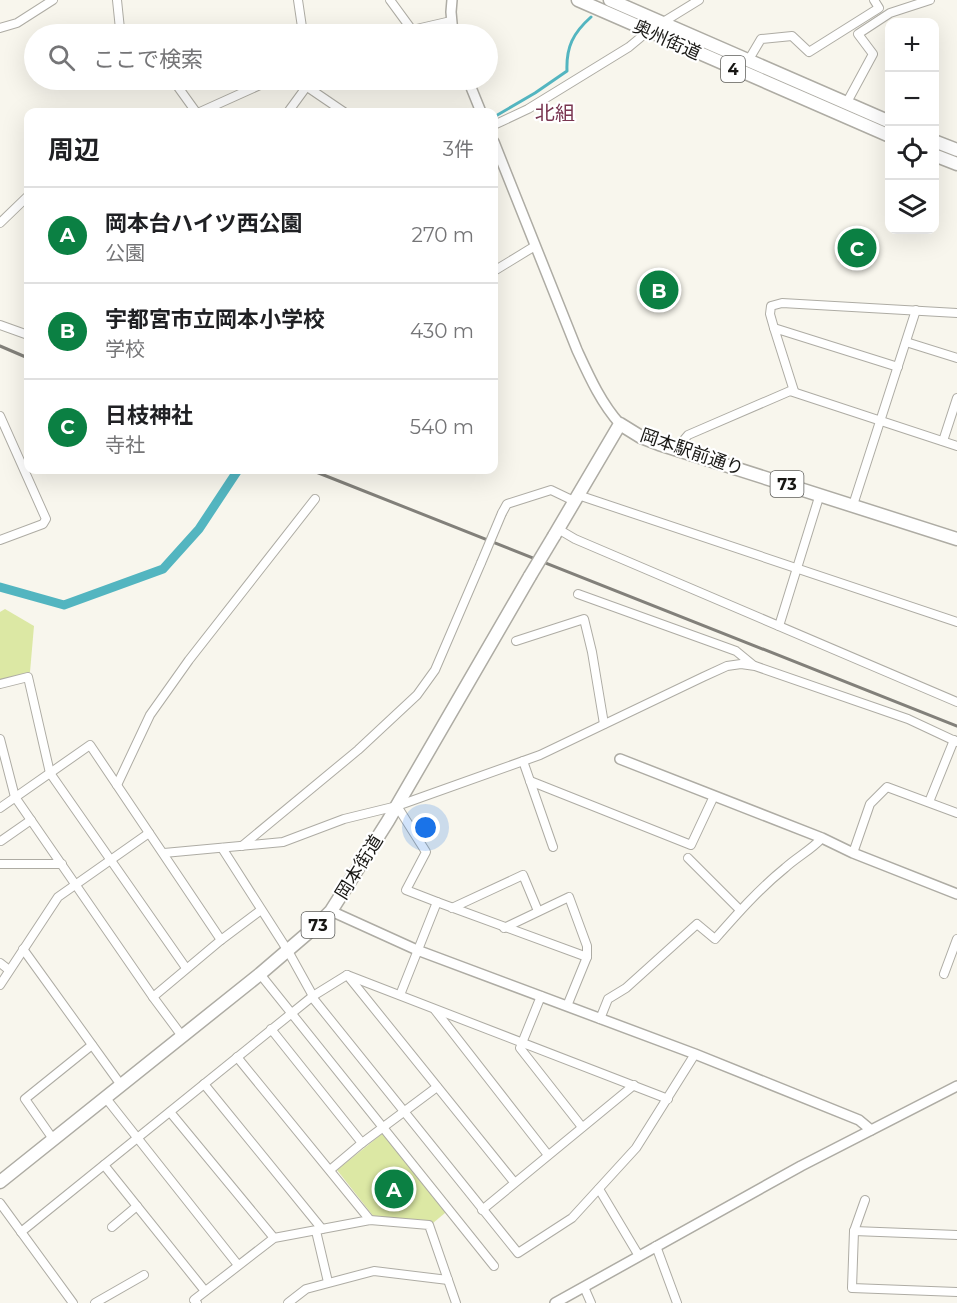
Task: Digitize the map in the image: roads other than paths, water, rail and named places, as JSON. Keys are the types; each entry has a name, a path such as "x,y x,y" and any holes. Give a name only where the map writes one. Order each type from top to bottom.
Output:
{"main road":[{"name":"奥州街道","path":"578,0 885,134"},
{"name":"奥州街道","path":"610,0 885,120"},
{"path":"939,143 957,150"},
{"path":"939,157 957,164"},
{"name":"岡本駅前通り","path":"620,424 641,437 676,449 957,539"},
{"name":"73","path":"556,533 620,424"},
{"name":"岡本街道","path":"0,1182 260,974 331,911 397,806 556,533"}],"street":[{"path":"0,28 17,23 53,0"},
{"path":"117,0 119,24"},
{"path":"298,0 302,24"},
{"path":"390,0 408,24"},
{"path":"451,24 452,0"},
{"path":"498,123 528,110 699,0"},
{"path":"748,61 761,39 792,36 809,52 879,8 874,0"},
{"path":"846,104 873,54 858,34 890,13 930,0"},
{"path":"438,24 451,21"},
{"path":"181,90 195,108"},
{"path":"207,108 248,90"},
{"path":"291,108 304,90"},
{"path":"313,90 338,108"},
{"path":"472,90 479,108"},
{"name":"岡本駅前通り","path":"498,152 591,380 620,424"},
{"path":"0,223 24,200"},
{"path":"498,269 535,246"},
{"path":"794,392 774,328 771,306 782,303 957,313"},
{"path":"853,505 916,310"},
{"path":"0,325 24,334"},
{"path":"774,328 898,367"},
{"path":"906,342 957,358"},
{"path":"676,449 688,435 786,391 957,446"},
{"path":"943,441 957,398"},
{"path":"0,416 24,470"},
{"path":"0,540 43,524 46,519 26,474"},
{"path":"242,846 358,750 417,695 435,669 507,504 551,490 957,622"},
{"path":"779,626 820,494"},
{"path":"117,785 150,715 189,660 315,499"},
{"path":"556,533 575,539 957,702"},
{"path":"578,594 736,651 755,666"},
{"path":"516,641 584,619 604,724"},
{"path":"164,853 283,842 344,819 397,806 523,761 727,666 741,664 755,666 908,719 955,741 930,802"},
{"path":"0,684 28,677 50,773 186,968"},
{"path":"0,739 15,797 182,1036"},
{"path":"0,808 90,745 221,940"},
{"path":"620,759 957,894"},
{"path":"523,761 553,847"},
{"path":"530,781 691,845 714,796"},
{"path":"853,853 870,804 887,787 957,813"},
{"path":"397,806 426,852 406,890 587,957"},
{"path":"1,841 31,820"},
{"path":"0,985 58,897 149,833"},
{"path":"600,1019 608,999 626,988 697,924 715,939 740,910 786,867 815,846 822,838"},
{"path":"222,848 288,951 312,996 518,1253 572,1218 636,1148 695,1054"},
{"path":"688,858 740,910"},
{"path":"0,864 62,864"},
{"path":"452,908 523,875 538,910"},
{"path":"504,928 569,897 587,946 587,957 567,1006"},
{"path":"400,996 437,902"},
{"path":"153,997 186,968 261,910"},
{"path":"331,911 417,950 695,1054 859,1120 871,1130"},
{"path":"944,974 957,939"},
{"path":"23,949 121,1085"},
{"path":"0,963 9,970"},
{"path":"260,974 494,1266"},
{"path":"347,975 668,1099"},
{"path":"21,1232 312,996 347,975"},
{"path":"347,975 514,1182"},
{"path":"541,996 520,1048 582,1127"},
{"path":"434,1009 548,1155"},
{"path":"272,1029 362,1143"},
{"path":"53,1139 25,1099 92,1045"},
{"path":"237,1057 370,1220"},
{"path":"204,1084 319,1230 328,1282"},
{"path":"482,1210 634,1085"},
{"path":"555,1303 801,1166 957,1086"},
{"path":"330,1170 437,1087"},
{"path":"105,1097 238,1265"},
{"path":"170,1112 273,1238"},
{"path":"104,1165 205,1292"},
{"path":"599,1189 639,1256"},
{"path":"865,1200 854,1231 852,1288 957,1292"},
{"path":"0,1203 73,1303"},
{"path":"112,1227 137,1206"},
{"path":"197,1303 194,1300 273,1238 370,1220 429,1225 456,1303"},
{"path":"854,1231 957,1235"},
{"path":"656,1246 677,1303"},
{"path":"288,1303 306,1289 374,1271 448,1280"},
{"path":"95,1303 144,1275"},
{"path":"584,1287 591,1303"}],"waterway":[{"path":"498,115 567,71 569,48 572,41 591,17"},
{"path":"0,587 64,605 163,569 199,529 235,474"}],"railway":[{"path":"0,346 24,356"},
{"path":"321,474 957,726"}],"place":[{"name":"日枝神社","path":"857,248"},
{"name":"宇都宮市立岡本小学校","path":"659,290"},
{"name":"岡本台ハイツ西公園","path":"394,1189"}],"district":[{"name":"北組","path":"555,113"}]}
